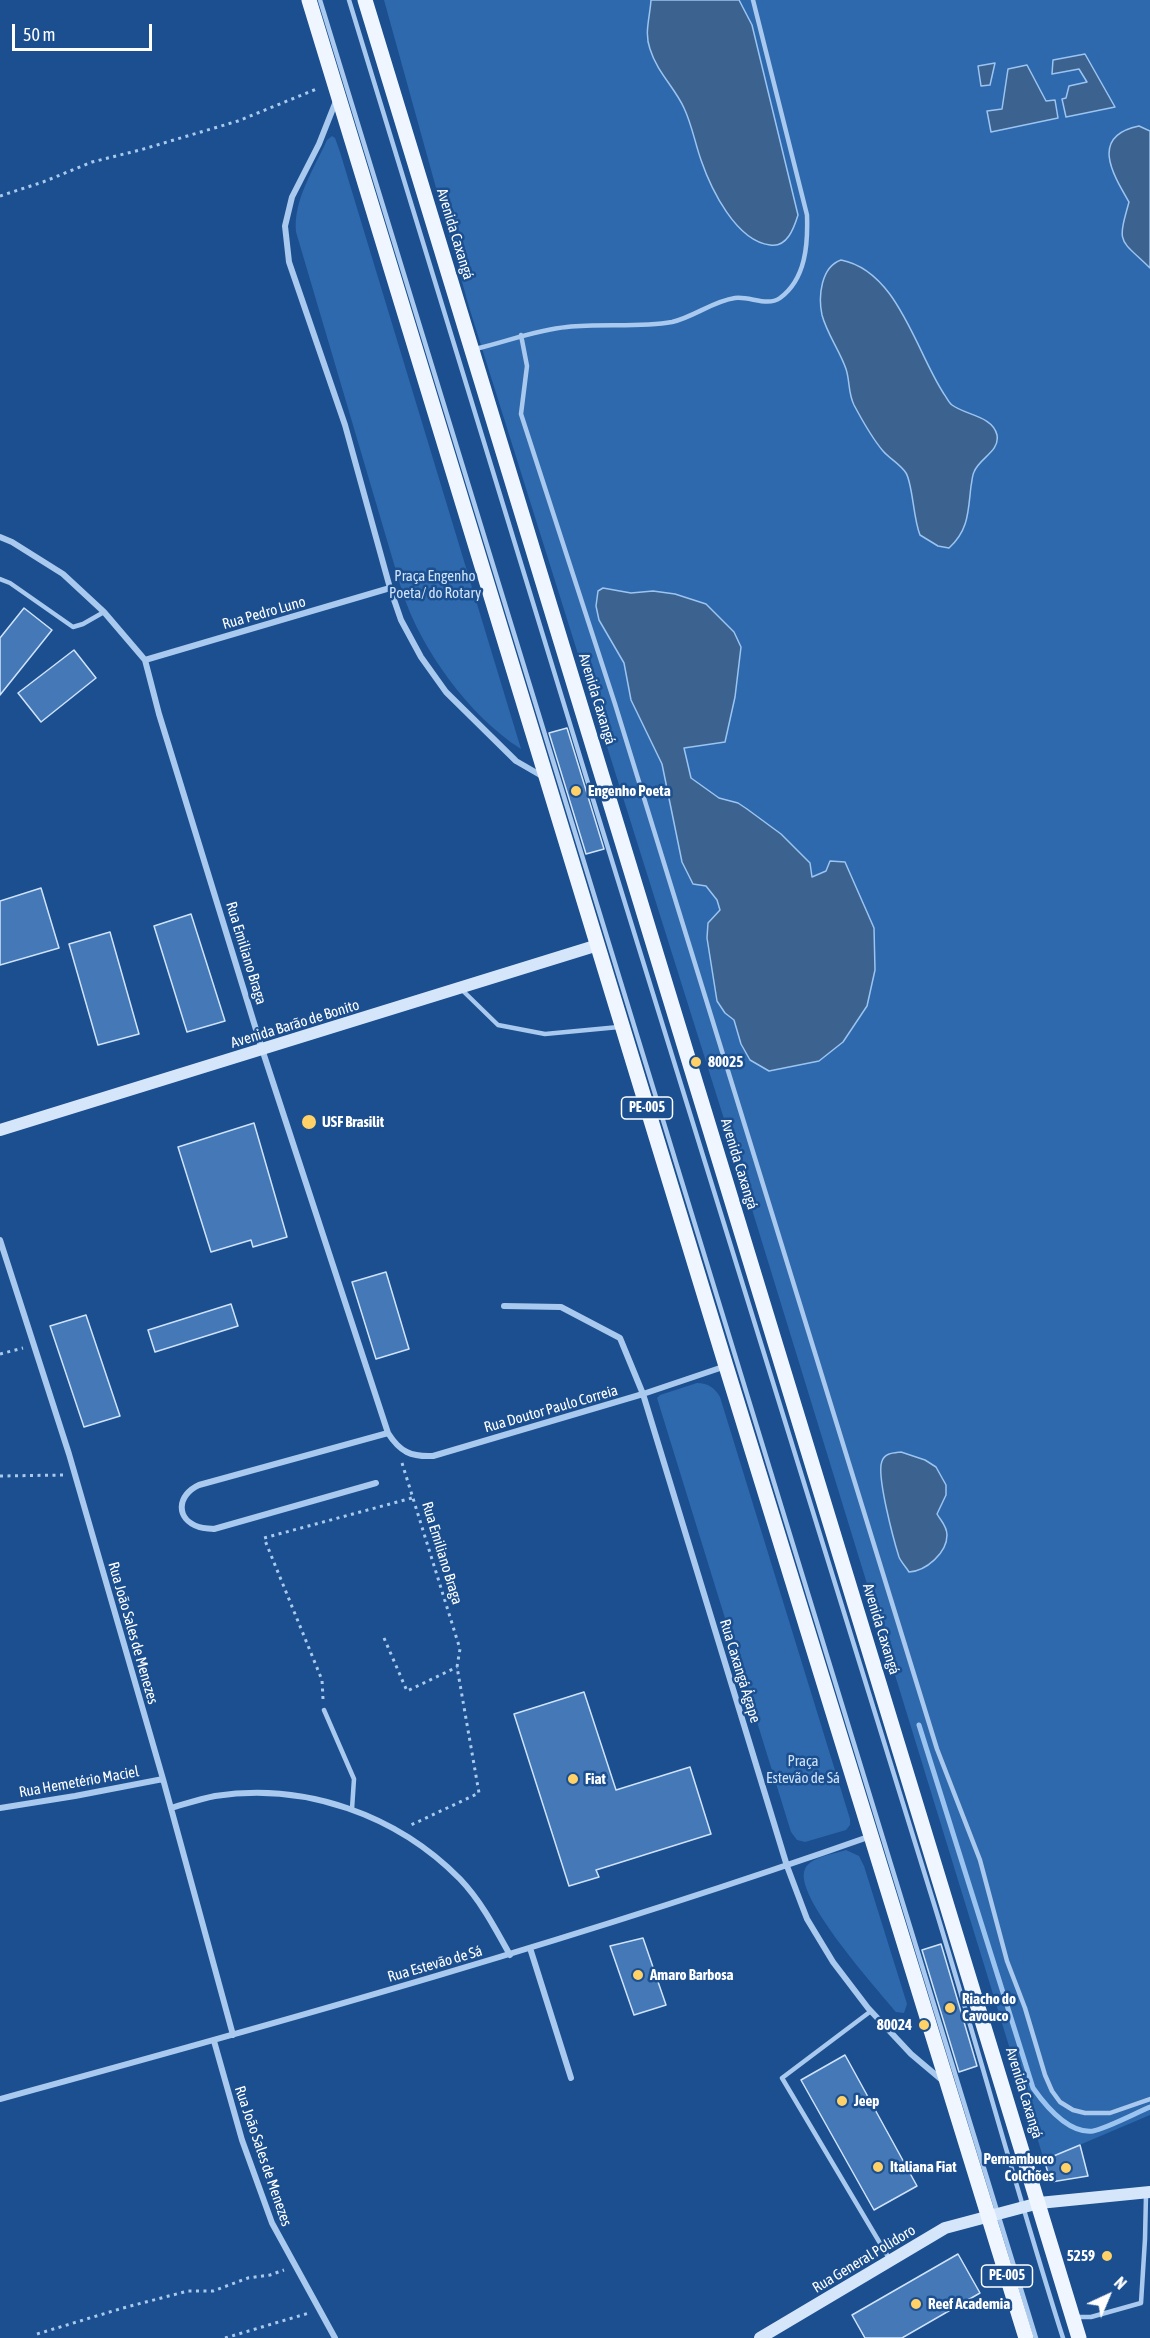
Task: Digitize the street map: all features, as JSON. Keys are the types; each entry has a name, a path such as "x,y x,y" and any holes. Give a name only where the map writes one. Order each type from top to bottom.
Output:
{"main road":[{"name":"PE-005","path":"309,0 726,1366 949,2087 992,2214 1026,2338"},
{"name":"Avenida Caxangá","path":"365,0 1079,2338"}],"street":[{"path":"336,88 320,144 292,197 285,226 289,262 345,425 390,588 406,629 421,657 446,692 516,761 548,779"},
{"name":"Rua Emiliano Braga","path":"0,537 63,574 104,612 145,660 262,1048 388,1433"},
{"name":"Rua Pedro Luno","path":"145,660 390,588"},
{"name":"Avenida Barão de Bonito","path":"0,1130 598,945"},
{"name":"Rua João Sales de Menezes","path":"0,1240 75,1475 163,1779 232,2035"},
{"name":"Rua Caxangá Ágape","path":"504,1306 561,1307 620,1338 643,1394 787,1866 807,1919 833,1962 871,2011 911,2054 949,2087"},
{"name":"Rua Doutor Paulo Correia","path":"397,1447 414,1455 433,1456 643,1394 726,1366"},
{"path":"376,1483 214,1529 200,1528 189,1522 183,1515 181,1507 183,1497 190,1489 199,1485 388,1433 397,1447"},
{"name":"Rua Hemetério Maciel","path":"0,1808 163,1779"},
{"path":"171,1808 214,1797 259,1793 304,1797 352,1809 398,1831 427,1850 460,1880 488,1915 510,1955"},
{"name":"Rua Estevão de Sá","path":"0,2100 510,1955 787,1866 872,1836"},
{"path":"530,1948 571,2078"},
{"name":"Rua João Sales de Menezes","path":"214,2041 256,2180 272,2223 335,2338"},
{"name":"Rua General Polidoro","path":"760,2338 945,2228 1022,2206 1148,2192"}],"lane":[{"path":"320,0 992,2214 1036,2338"},
{"path":"349,0 700,1153 932,1897 1063,2338"},
{"path":"472,350 521,335 567,327 672,322 698,313 721,301 738,297 764,302 777,300 793,283 804,261 808,240 807,215 753,0"},
{"path":"521,335 527,366 521,414 615,704 937,1749 980,1860 1007,1961 1025,2008 1045,2075 1060,2102 1079,2111 1110,2112 1150,2098"},
{"path":"0,579 10,583 73,627 104,612"},
{"path":"460,988 498,1025 545,1034 623,1026"},
{"path":"324,1710 354,1779 352,1809"},
{"path":"871,2011 782,2078 890,2260"},
{"path":"1073,2316 1090,2317 1140,2303 1148,2192"}],"path":[{"path":"0,196 92,162 238,121 336,88"},
{"path":"0,1354 34,1345"},
{"name":"Rua Emiliano Braga","path":"397,1447 460,1649 458,1667 479,1793 398,1831"},
{"path":"0,1476 75,1475"},
{"path":"324,1710 322,1680 264,1538 412,1498"},
{"path":"384,1638 407,1691 458,1667"},
{"path":"37,2334 134,2305 188,2291 213,2291 248,2278 270,2275 295,2266"},
{"path":"225,2338 321,2310"}],"green space":[{"path":"384,0 1150,0 1150,2115 1044,2160 735,1154 469,307"},
{"name":"Praça Engenho Poeta/ do Rotary","path":"332,136 340,152 521,749 483,718 449,679 421,635 402,591 296,232 301,196 327,140"},
{"name":"Praça Estevão de Sá","path":"697,1383 711,1387 720,1397 850,1819 850,1825 846,1830 805,1842 797,1840 791,1832 657,1398"},
{"path":"846,1850 859,1856 864,1866 907,2004 904,2013 896,2012 839,1942 823,1920 804,1882 805,1869 808,1865 823,1856"}],"shaded area":[{"path":"651,0 739,0 752,25 798,215 789,236 781,243 770,245 746,234 726,212 718,199 705,172 684,108 657,65 650,49 647,31"},
{"path":"1085,54 1115,107 1066,117 1062,99 1066,98 1069,86 1087,82 1079,69 1052,74 1053,60"},
{"path":"995,63 990,85 981,86 978,66"},
{"path":"1027,65 1046,101 1055,100 1058,118 991,132 987,111 1002,109 1008,69"},
{"path":"1139,126 1150,131 1150,268 1123,240 1123,226 1129,202 1116,179 1109,157 1114,138 1124,131"},
{"path":"841,260 861,267 891,296 950,403 990,424 997,435 995,446 974,472 964,527 949,548 938,546 920,535 906,473 879,446 852,400 846,369 827,329 821,307 822,283 825,275 834,264"},
{"path":"603,588 631,593 653,591 675,594 706,604 734,632 741,647 735,697 725,742 684,748 691,778 719,798 738,803 781,834 810,863 812,877 826,871 830,861 845,862 874,928 875,970 867,1006 843,1042 819,1061 769,1071 750,1060 741,1044 734,1020 725,1013 717,1001 707,938 708,923 720,910 717,900 706,886 693,884 682,862 662,764 631,700 624,663 599,620 596,606 598,591"},
{"path":"901,1452 925,1460 936,1467 946,1485 946,1495 937,1514 947,1532 946,1542 939,1554 928,1565 909,1572 899,1557 881,1480 883,1458"}],"building":[{"path":"24,608 52,630 0,695 0,638"},
{"path":"74,650 96,678 41,722 18,693"},
{"name":"Engenho Poeta","path":"567,728 604,849 586,854 549,733"},
{"path":"41,888 59,948 0,965 0,901"},
{"path":"191,914 225,1021 187,1032 154,926"},
{"path":"110,932 139,1034 98,1045 69,944"},
{"path":"254,1123 287,1237 253,1247 251,1240 211,1252 178,1147"},
{"path":"386,1272 409,1349 376,1359 352,1282"},
{"path":"231,1304 238,1326 155,1352 148,1330"},
{"path":"86,1315 120,1416 84,1427 50,1326"},
{"name":"Fiat","path":"584,1692 616,1790 690,1767 711,1834 596,1870 599,1877 569,1886 514,1714"},
{"name":"Amaro Barbosa","path":"643,1938 666,2005 634,2015 610,1946"},
{"name":"Riacho do Cavouco","path":"941,1944 977,2066 959,2072 922,1950"},
{"path":"845,2055 917,2186 874,2210 801,2080"},
{"name":"Pernambuco Colchões","path":"1080,2145 1088,2176 1051,2182 1044,2160"},
{"name":"Reef Academia","path":"958,2254 980,2293 902,2338 865,2338 852,2315"}],"waterway":[{"path":"919,1725 1033,2088 1058,2117 1084,2131 1098,2130 1150,2107"}],"place":[{"name":"Engenho Poeta","path":"576,791"},
{"name":"80025","path":"696,1062"},
{"name":"USF Brasilit","path":"309,1122"},
{"name":"Fiat","path":"573,1779"},
{"name":"Amaro Barbosa","path":"638,1975"},
{"name":"Riacho do Cavouco","path":"950,2008"},
{"name":"80024","path":"924,2025"},
{"name":"Jeep","path":"842,2101"},
{"name":"Italiana Fiat","path":"878,2167"},
{"name":"Pernambuco Colchões","path":"1066,2168"},
{"name":"5259","path":"1107,2256"},
{"name":"Reef Academia","path":"916,2304"}]}
